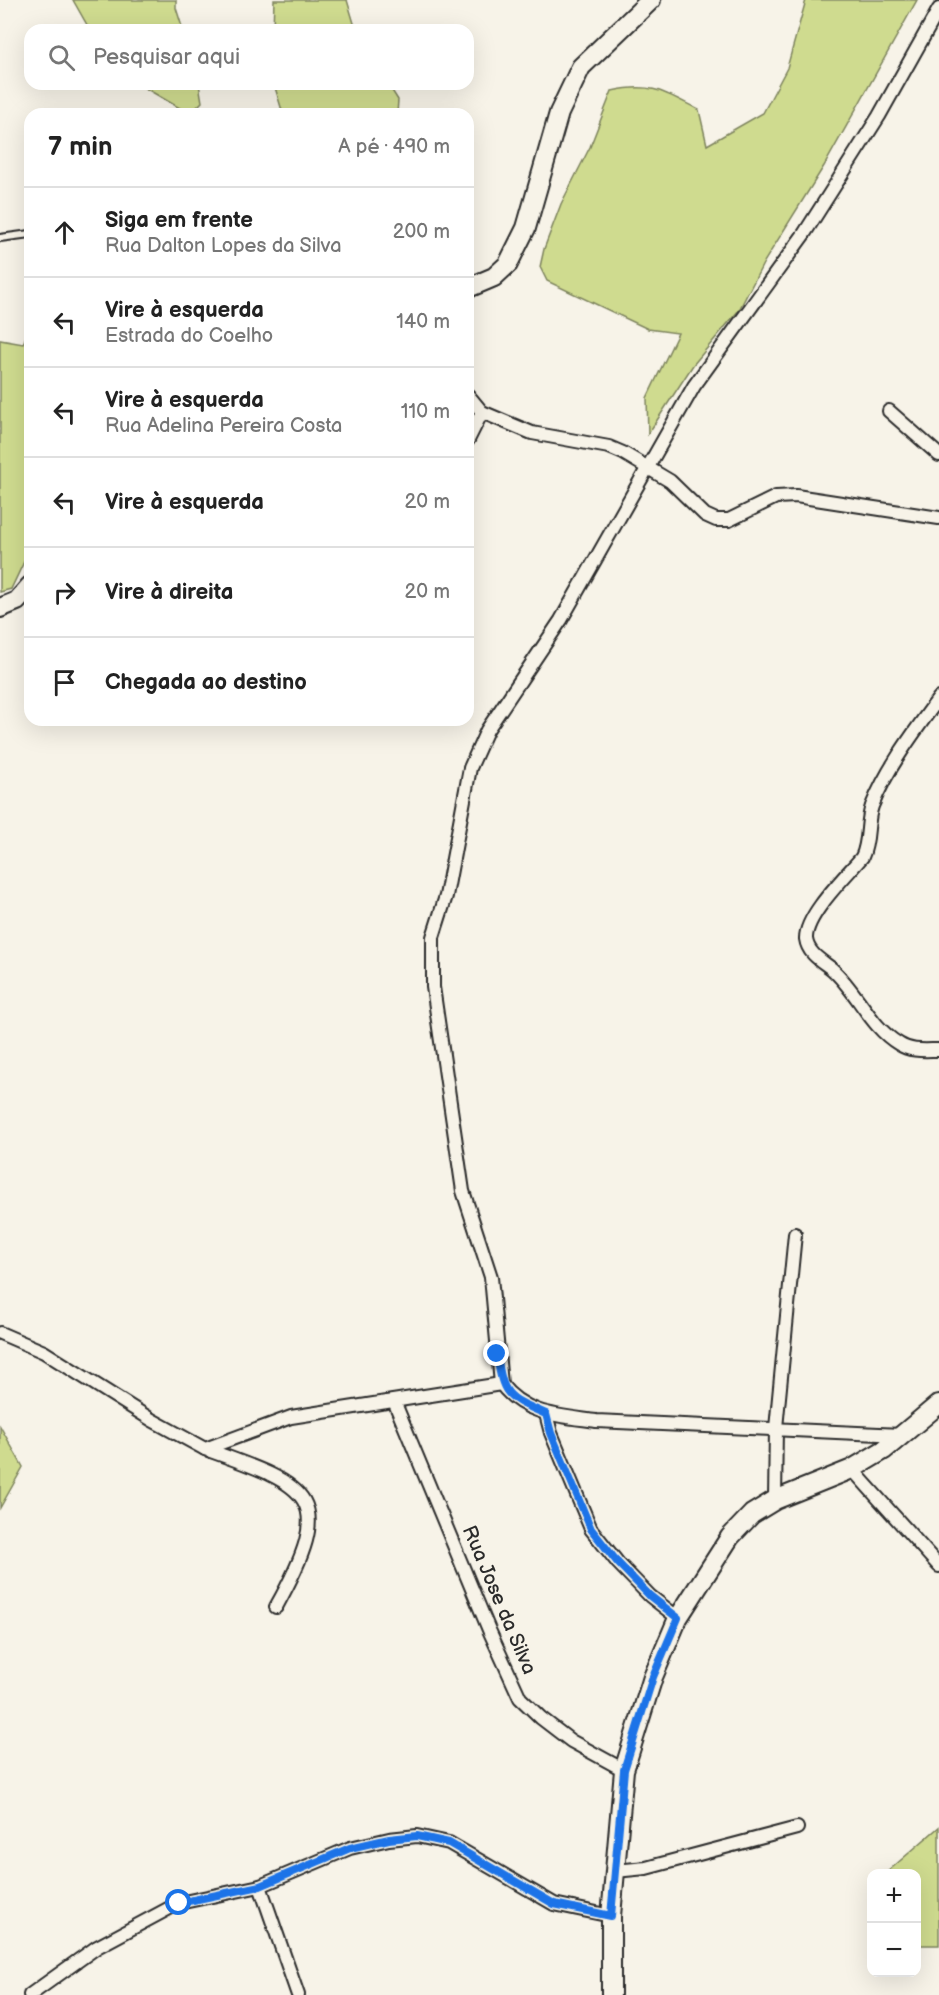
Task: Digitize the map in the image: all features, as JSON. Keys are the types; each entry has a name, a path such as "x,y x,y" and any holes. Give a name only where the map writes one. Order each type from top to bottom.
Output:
{"street":[{"path":"474,285 494,277 508,264 526,228 558,113 581,67 651,0"},
{"path":"901,1435 596,1421 546,1414 511,1398 501,1384 491,1277 463,1191 433,987 433,937 446,896 470,768 487,730 561,620 694,386 804,234 879,116 939,9"},
{"path":"474,402 482,412 532,433 609,447 649,467 670,481 705,515 716,520 729,520 776,496 796,496 939,518"},
{"path":"889,411 939,455"},
{"path":"474,428 482,412"},
{"path":"0,608 17,601 24,593"},
{"path":"939,698 891,769 872,807 867,846 862,857 814,914 806,940 811,951 848,986 889,1037 910,1050 939,1050"},
{"path":"775,1500 776,1428 795,1234"},
{"path":"0,1334 44,1352 152,1420 205,1449 276,1476 297,1491 309,1505 310,1525 306,1544 276,1607"},
{"path":"205,1449 291,1417 501,1384"},
{"name":"Rua Jose da Silva","path":"394,1401 489,1630 520,1698 540,1718 571,1741 624,1770"},
{"path":"614,1990 611,1916 624,1770 653,1677 678,1618 730,1536 752,1514 775,1500 852,1469 884,1450 939,1404"},
{"path":"546,1414 551,1433 591,1529 618,1563 650,1596 678,1618"},
{"path":"852,1469 939,1566"},
{"path":"615,1871 646,1868 797,1828"},
{"path":"30,1995 98,1947 179,1903 260,1886 350,1848 389,1839 417,1836 449,1843 554,1904 611,1916"},
{"path":"260,1886 298,1995"}],"lane":[{"path":"0,238 24,235"}],"green space":[{"path":"73,0 176,0 181,24 87,24"},
{"path":"274,0 347,0 354,24 273,24"},
{"path":"806,0 917,0 824,166 764,262 739,310 693,365 648,434 647,398 678,333 648,329 547,281 540,267 544,249 561,204 590,147 612,91 626,88 658,90 699,110 707,145 763,113 787,68"},
{"path":"148,90 200,90 202,102 196,108 180,108"},
{"path":"276,90 392,90 398,100 397,108 281,108"},
{"path":"0,340 23,344 24,341 24,562 11,589 0,592"},
{"path":"0,1426 23,1467 0,1508"},
{"path":"939,1827 939,1945 921,1945 921,1869 891,1869"}],"route":[{"path":"179,1903 260,1886 350,1848 389,1839 417,1836 449,1843 554,1904 611,1916 624,1770 653,1677 678,1618 650,1596 618,1563 591,1529 551,1433 546,1414 511,1398 501,1384 497,1354"}]}
